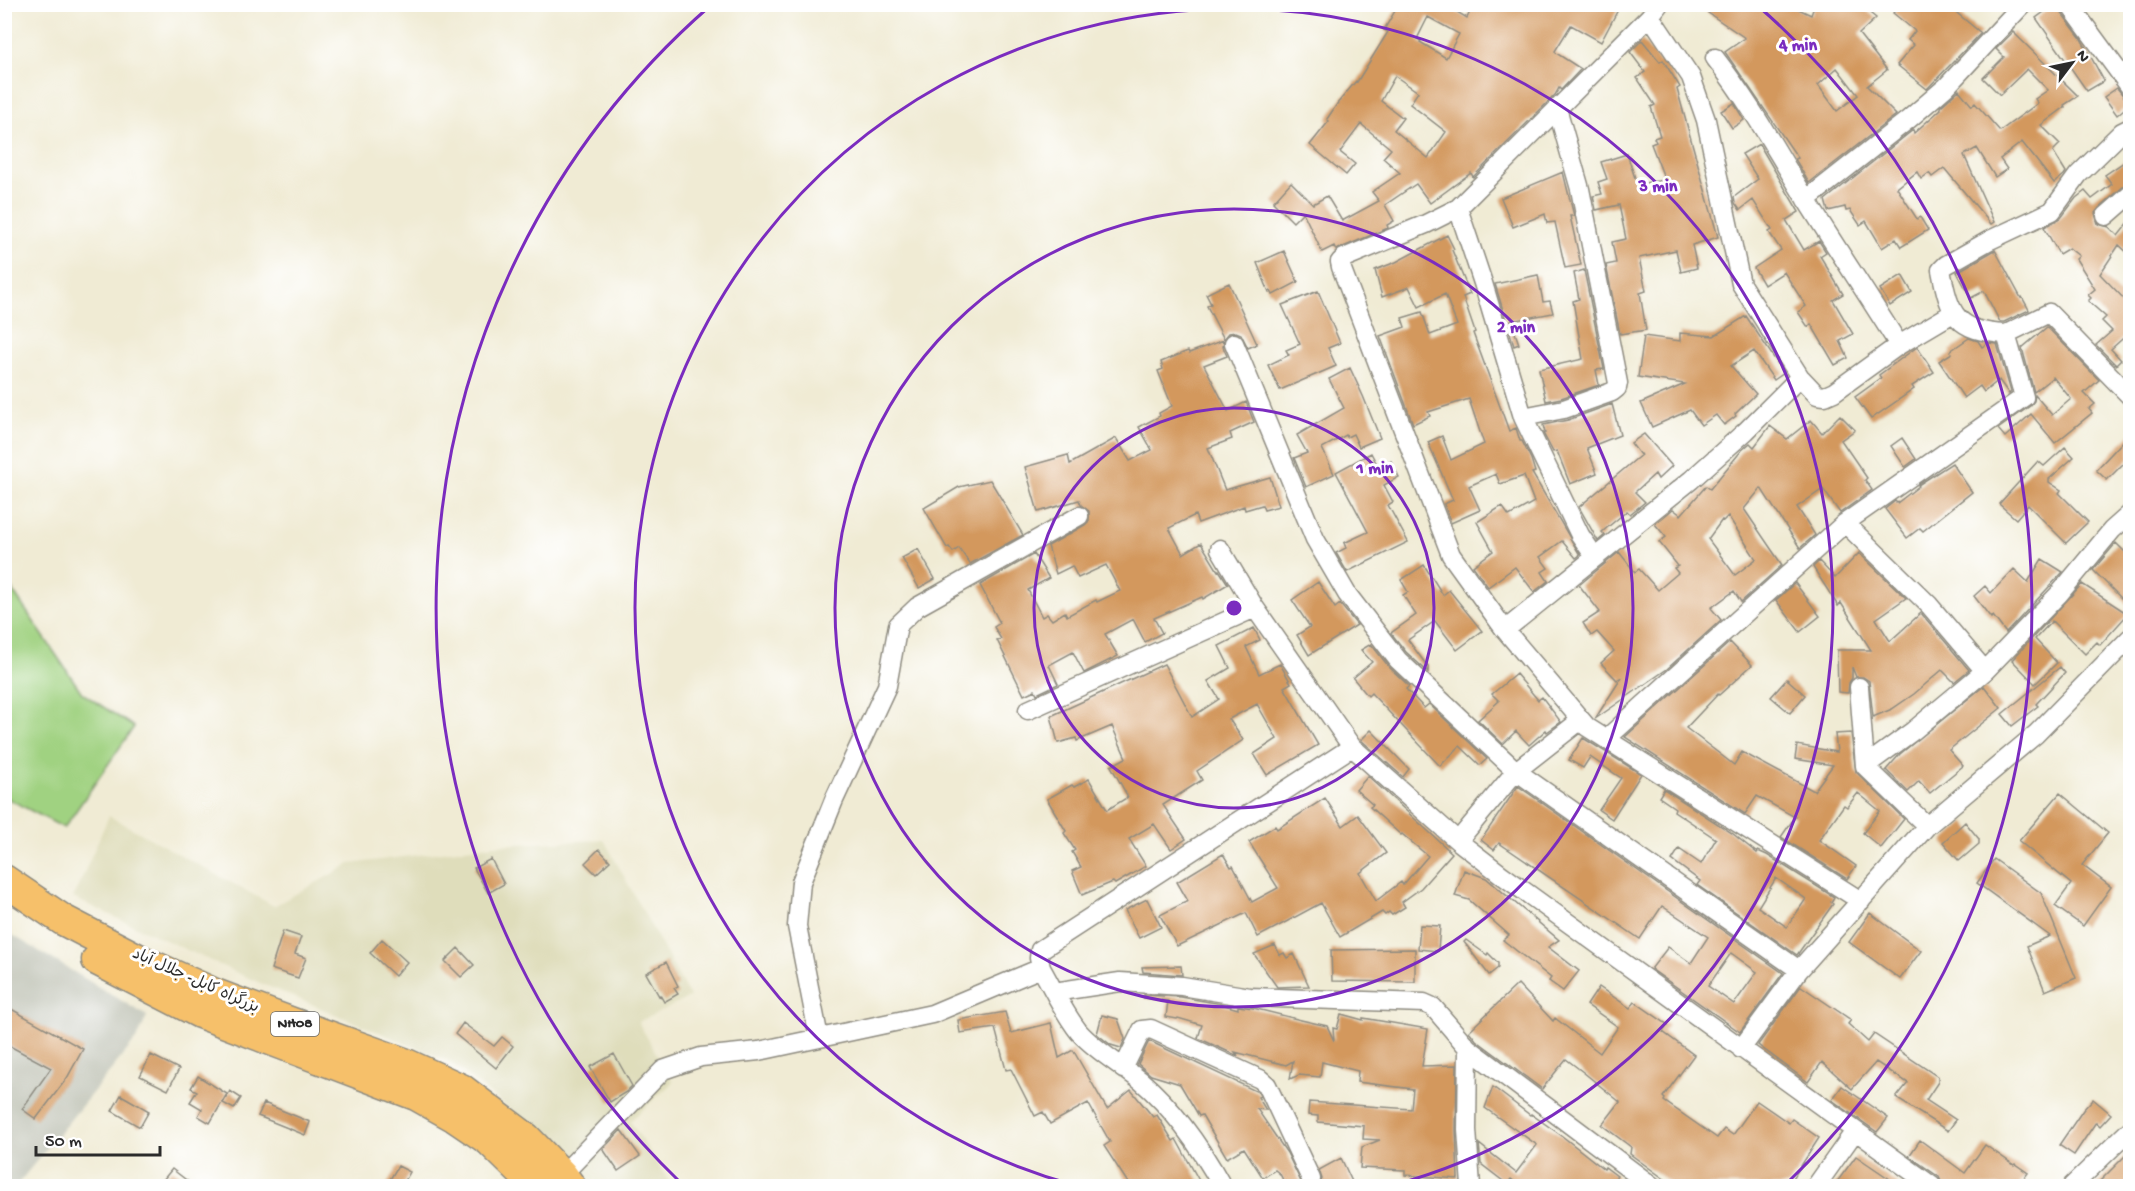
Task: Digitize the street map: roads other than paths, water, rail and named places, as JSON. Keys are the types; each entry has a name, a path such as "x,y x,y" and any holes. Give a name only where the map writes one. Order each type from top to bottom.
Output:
{"highway":[{"name":"بزرگراه کابل- جلال آباد","path":"4,880 63,920 140,960 215,994 404,1063 460,1089 526,1138 556,1183"},
{"name":"بزرگراه کابل- جلال آباد","path":"4,905 109,967 200,1013 416,1095 455,1117 556,1183"}],"street":[{"path":"1806,200 1946,87 2023,4"},
{"path":"2069,4 2130,87"},
{"path":"1861,901 1587,726 1505,630 1451,555 1340,262 1344,258 1458,208 1654,10 1692,77 1706,120 1741,284 1800,377 1817,395 1825,396 1834,392 1899,345 1953,313"},
{"path":"1716,58 1766,129 1806,200 1899,345"},
{"path":"1523,417 1564,408 1612,393 1618,383 1580,189 1557,108"},
{"path":"2130,128 2122,132 2078,176 2052,211 1990,240 1941,270 1953,313 1965,326 1986,333 2006,334 2049,313 2130,396"},
{"path":"2106,216 2130,195"},
{"path":"1458,208 1523,417 1580,535 1594,557"},
{"path":"1606,739 1845,523 2024,397 2006,334"},
{"path":"1234,343 1315,539 1347,594 1398,660 1516,771 1799,970"},
{"path":"1505,630 1691,480 1800,377"},
{"path":"1865,766 1985,671 2058,594 2112,530 2130,514"},
{"path":"819,1038 797,926 801,882 834,800 887,686 898,625 917,607 1079,516"},
{"path":"1845,523 1929,605 1985,671"},
{"path":"1220,549 1255,608 1352,747 1458,841 1932,1186"},
{"path":"1028,710 1255,608"},
{"path":"1741,1049 1799,970 1928,826 2036,734 2130,638"},
{"path":"1859,687 1865,766 1928,826"},
{"path":"1458,841 1516,771 1581,720"},
{"path":"1222,1186 1210,1163 1173,1112 1140,1080 1107,1058 1079,1031 1041,968 1040,950 1352,747"},
{"path":"556,1183 663,1070 701,1057 759,1051 932,1014 1041,968"},
{"path":"1054,992 1120,982 1182,986 1250,997 1424,1004 1433,1008 1468,1048 1652,1186"},
{"path":"1123,1069 1142,1030 1151,1029 1260,1079 1267,1085 1311,1179"},
{"path":"1468,1048 1467,1130 1471,1186"},
{"path":"2073,1186 2130,1130"},
{"path":"1816,1186 1856,1131"}]}
